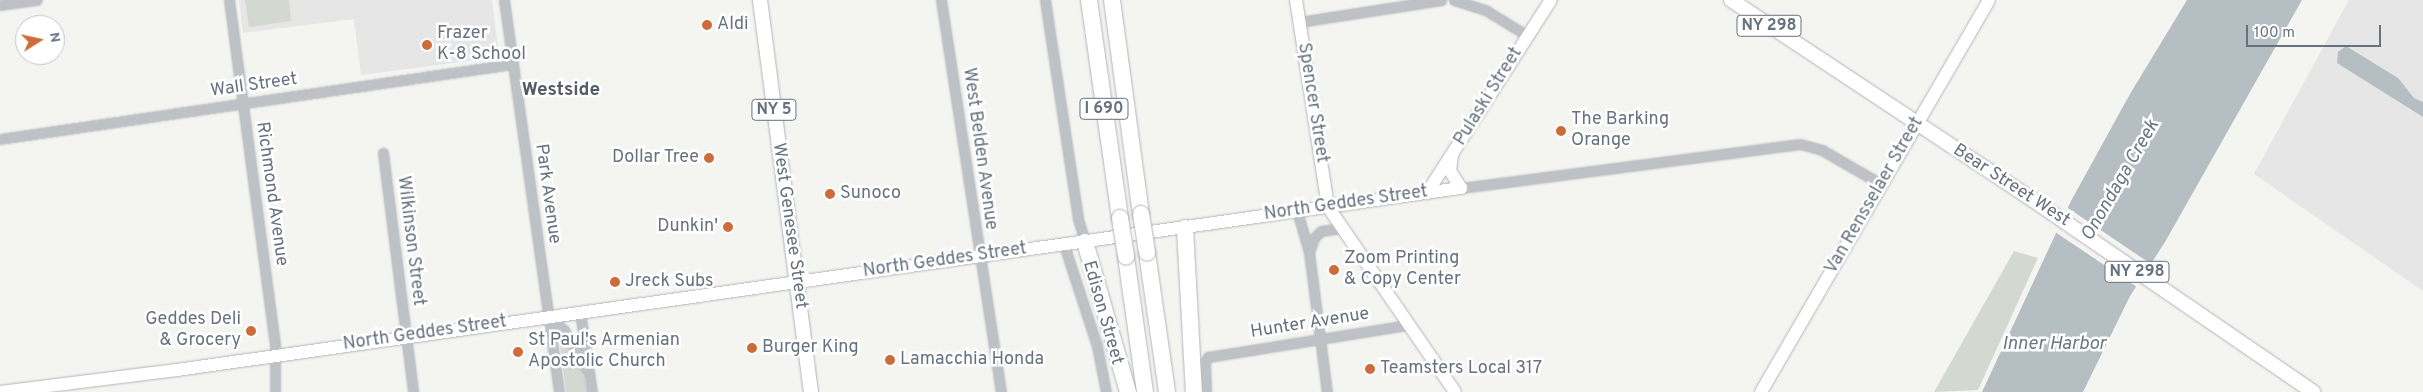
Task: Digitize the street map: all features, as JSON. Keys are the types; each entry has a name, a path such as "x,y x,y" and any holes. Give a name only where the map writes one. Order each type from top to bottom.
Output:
{"highway":[{"name":"I 690","path":"1088,0 1145,392"},
{"name":"I 690","path":"1112,0 1167,392"},
{"path":"1185,228 1194,392"},
{"path":"1085,242 1128,392"}],"main road":[{"name":"West Genesee Street","path":"760,0 811,392"},
{"name":"Spencer Street","path":"1296,0 1328,207"},
{"name":"Pulaski Street","path":"1427,193 1551,0"},
{"name":"Bear Street West","path":"1731,0 2027,196 2313,392"},
{"name":"Van Rensselaer Street","path":"1762,392 1989,0"},
{"path":"1452,156 1450,171 1461,188"},
{"name":"North Geddes Street","path":"0,392 273,356 1461,188"},
{"path":"1328,207 1455,392"}],"street":[{"path":"0,5 37,0"},
{"name":"Richmond Avenue","path":"229,0 275,345 273,356 275,392"},
{"name":"Park Avenue","path":"504,0 559,392"},
{"name":"West Belden Avenue","path":"941,0 1001,392"},
{"name":"Edison Street","path":"1045,0 1078,219 1085,242"},
{"path":"1299,22 1441,0"},
{"path":"1454,0 1487,11 1528,36"},
{"name":"Wall Street","path":"0,139 513,64"},
{"name":"North Geddes Street","path":"1461,188 1800,144 1822,150 1881,184"},
{"name":"Wilkinson Street","path":"383,153 413,392"},
{"path":"1297,211 1309,252 1327,392"},
{"path":"1309,252 1314,238 1321,231 1342,228"},
{"name":"Edison Street","path":"1064,245 1097,346 1106,392"},
{"path":"580,312 592,392"},
{"path":"548,317 564,330 590,376"},
{"name":"Hunter Avenue","path":"1206,392 1206,362 1208,357 1408,324"}],"shaded area":[{"name":"Frazer K-8 School","path":"239,0 492,0 499,57 361,75 354,19 243,33"},
{"path":"245,0 289,0 291,21 249,27"},
{"path":"2349,0 2423,0 2423,291 2254,174"},
{"path":"2014,251 2038,258 1978,390 1934,392"},
{"path":"558,330 584,377 587,392 566,392"}],"water":[{"path":"2187,0 2302,0 2165,242 2130,296 2083,392 1982,392 2071,201 2130,94"},
{"path":"2346,46 2398,78 2414,98 2423,102 2423,117 2337,63 2338,52"}],"pier":[{"path":"2065,206 2154,266 2139,288 2050,228"}],"place":[{"name":"Aldi","path":"707,25"},
{"name":"Frazer K-8 School","path":"427,45"},
{"name":"The Barking Orange","path":"1561,131"},
{"name":"Dollar Tree","path":"709,158"},
{"name":"Sunoco","path":"830,194"},
{"name":"Dunkin'","path":"728,227"},
{"name":"Zoom Printing & Copy Center","path":"1334,270"},
{"name":"Jreck Subs","path":"615,282"},
{"name":"Geddes Deli & Grocery","path":"251,331"},
{"name":"Burger King","path":"752,348"},
{"name":"St Paul's Armenian Apostolic Church","path":"518,352"},
{"name":"Lamacchia Honda","path":"890,360"},
{"name":"Teamsters Local 317","path":"1370,369"}],"district":[{"name":"Westside","path":"561,91"}],"water label":[{"name":"Onondaga Creek","path":"2121,181"},
{"name":"Inner Harbor","path":"2054,345"}]}
